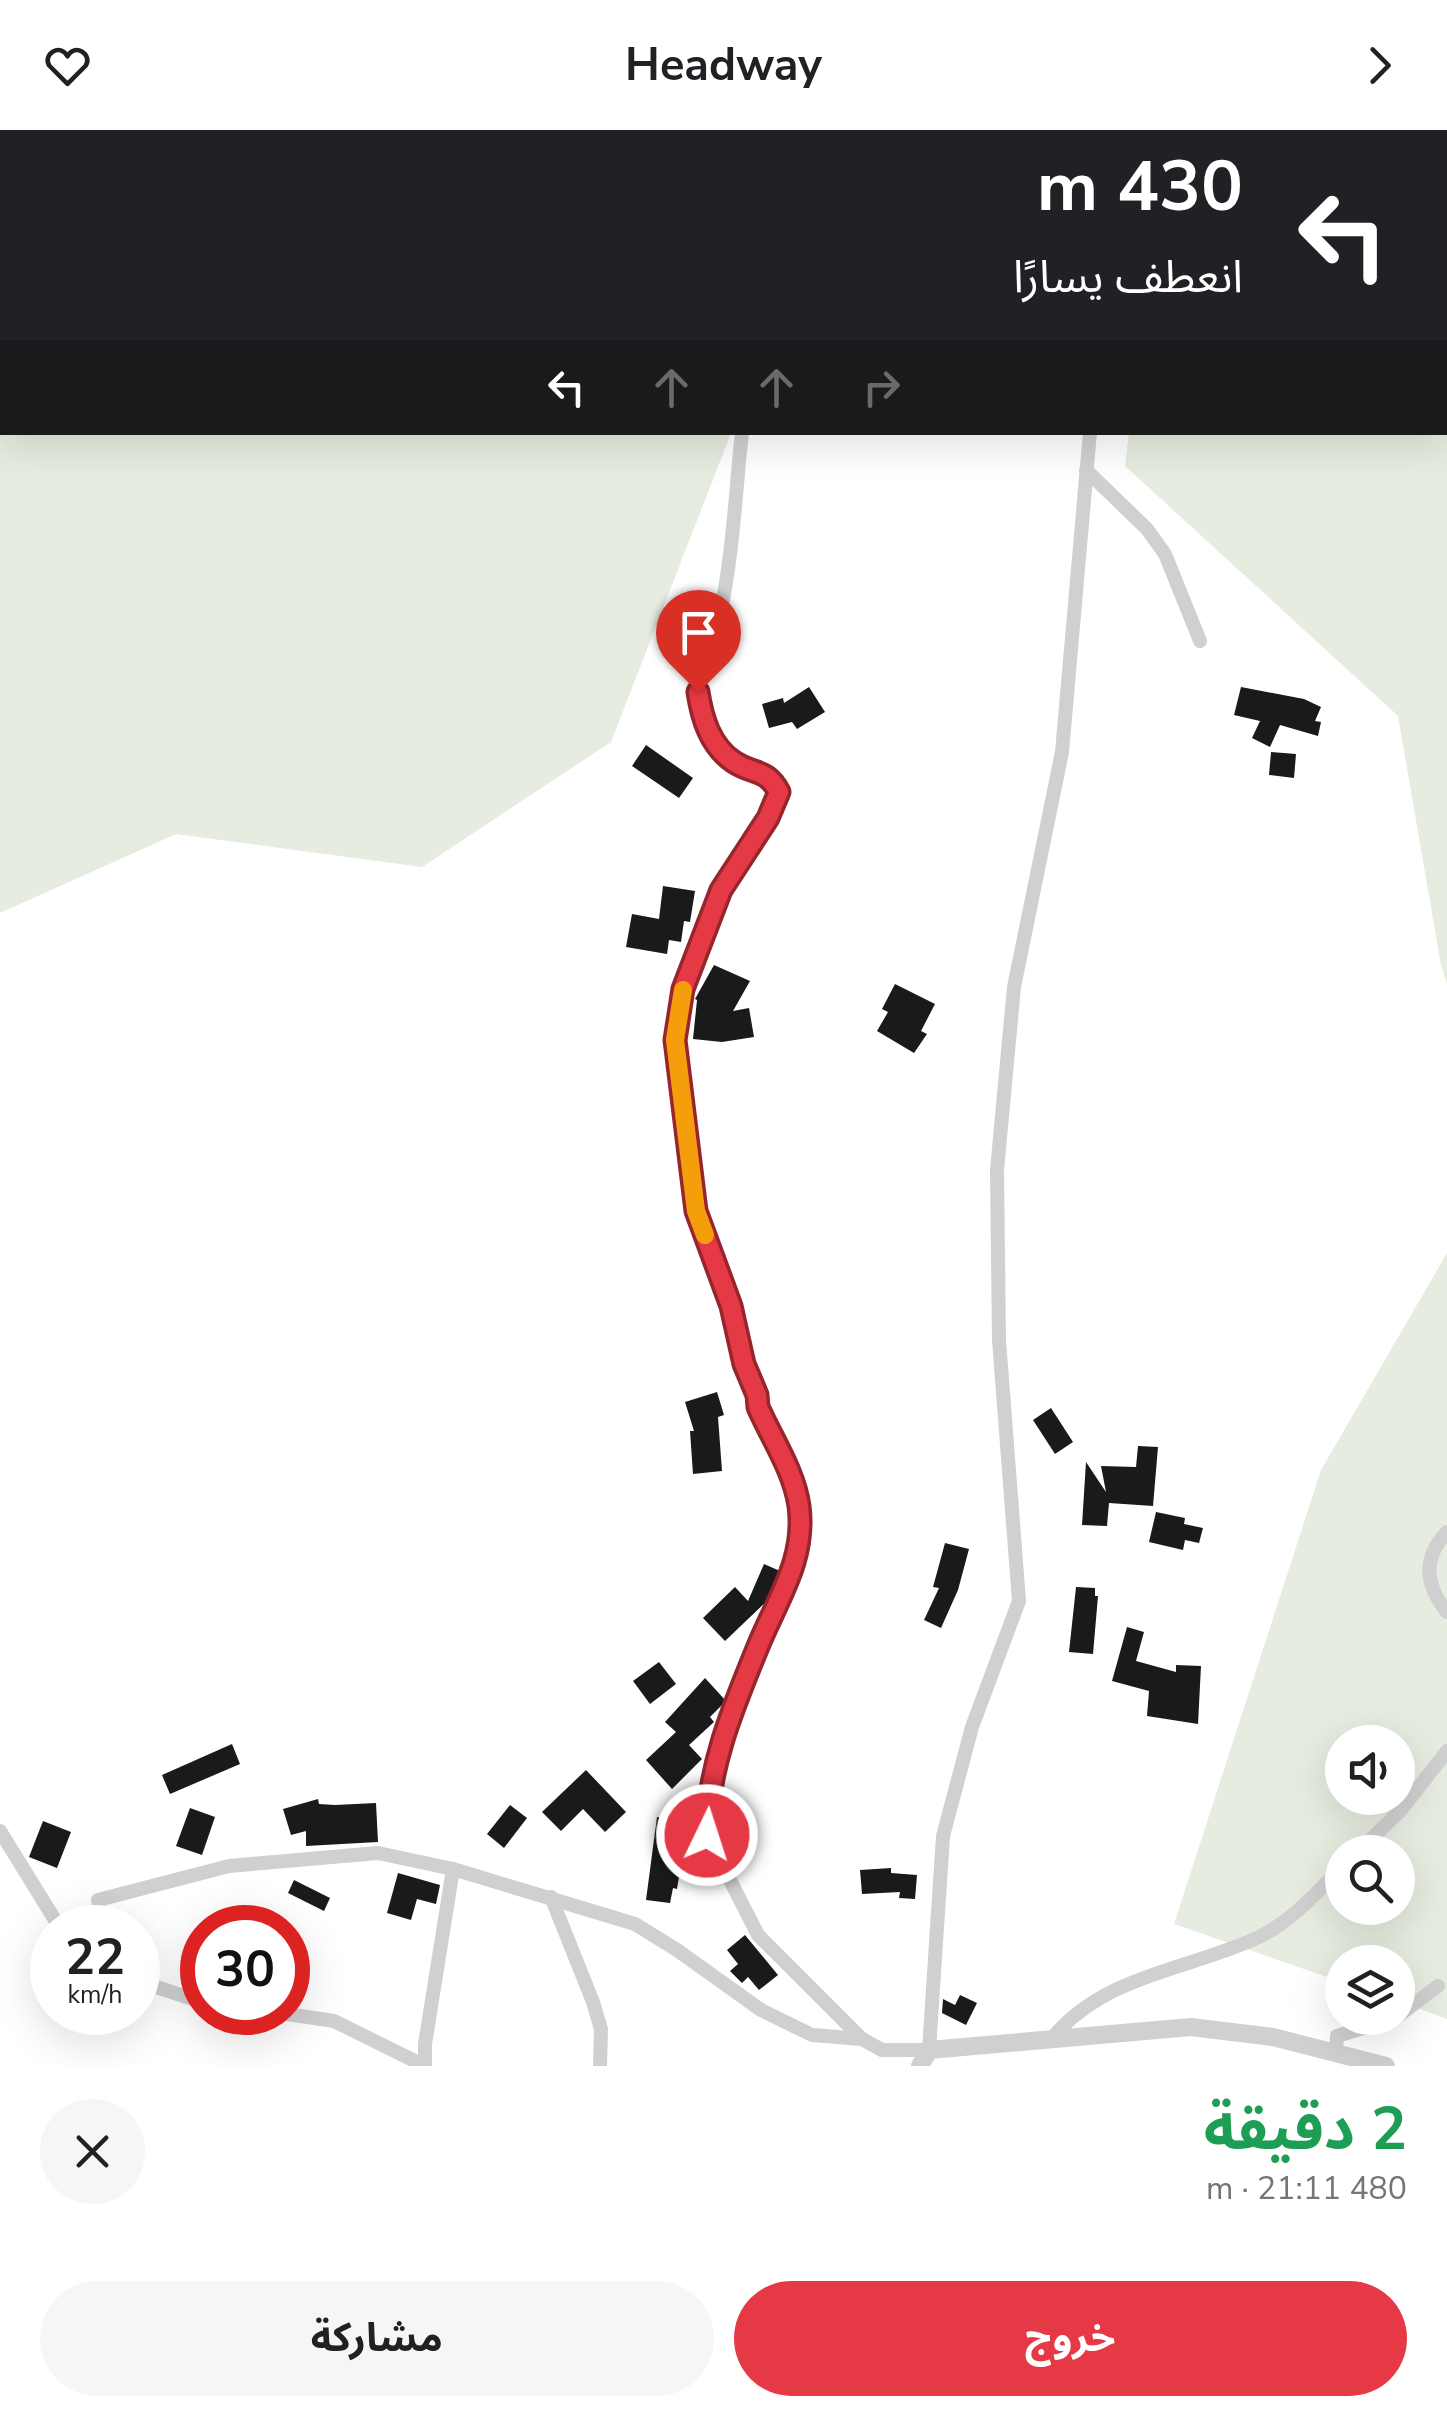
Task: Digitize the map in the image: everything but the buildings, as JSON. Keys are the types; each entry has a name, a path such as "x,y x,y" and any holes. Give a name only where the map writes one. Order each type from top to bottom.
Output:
{"street":[{"path":"742,435 724,595 698,692 713,742 734,762 771,777 779,792 768,818 721,890 683,989 675,1040 696,1211 731,1306 758,1407 792,1480 799,1507 800,1547 786,1590 761,1640 726,1730 707,1798 707,1835 758,1935 862,2039 882,2050 924,2058 1191,2028 1273,2037 1386,2066"},
{"path":"924,2058 943,1836 972,1727 1019,1601 999,1340 997,1170 1014,987 1062,752 1090,435"},
{"path":"1086,470 1147,529 1165,554 1200,641"},
{"path":"1447,1532 1432,1552 1428,1576 1436,1598 1447,1612"},
{"path":"1375,1835 1401,1810 1447,1751"},
{"path":"0,1831 46,1905"},
{"path":"99,1905 98,1900 229,1866 378,1853 452,1869 635,1924 761,2010 812,2036 862,2039"},
{"path":"310,2017 334,2021 425,2066 452,1869"},
{"path":"1076,2038 1053,2037 1091,2001 1272,1930 1325,1884"},
{"path":"551,1897 601,2029 600,2066"},
{"path":"1415,2003 1438,1986"},
{"path":"1336,2053 1340,2035"}],"shaded area":[{"path":"0,435 730,435 611,742 422,867 176,834 0,913"},
{"path":"1129,435 1447,435 1447,984 1398,716 1125,466"},
{"path":"1447,1253 1447,2019 1415,2007 1415,1945 1325,1945 1325,1976 1174,1924 1321,1470"}],"slow traffic":[{"path":"683,990 675,1040 696,1211 705,1235"}],"route":[{"path":"698,692 713,742 734,762 771,777 779,792 768,818 721,890 683,989 675,1040 696,1211 731,1306 758,1407 792,1480 799,1507 800,1547 786,1590 761,1640 726,1730 707,1798 707,1835"}]}
